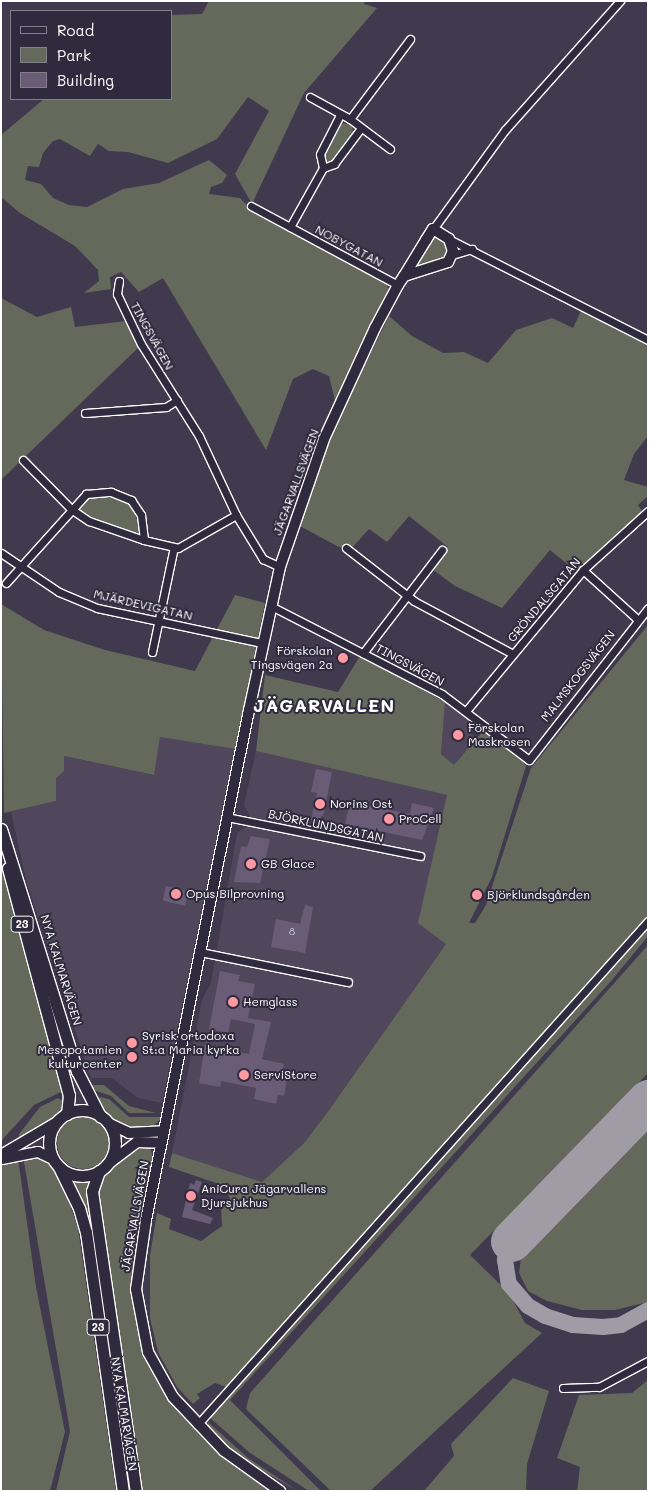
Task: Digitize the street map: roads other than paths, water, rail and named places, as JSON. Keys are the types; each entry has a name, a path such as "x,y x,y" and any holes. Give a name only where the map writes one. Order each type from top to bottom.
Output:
{"main road":[{"name":"NYA KALMARVÄGEN","path":"1,829 77,1071 104,1119"},
{"name":"NYA KALMARVÄGEN","path":"1,839 69,1095 67,1114"},
{"path":"57,1122 67,1114 80,1110 104,1119"},
{"name":"23","path":"104,1119 115,1141 104,1167"},
{"name":"23","path":"56,1163 50,1136 57,1122"},
{"name":"NYA KALMARVÄGEN","path":"56,1163 79,1208 86,1232 123,1491"},
{"path":"56,1163 79,1176 104,1167"},
{"name":"NYA KALMARVÄGEN","path":"104,1167 92,1191 136,1491"}],"street":[{"path":"620,1 505,130 433,229 449,239 648,340"},
{"path":"350,119 410,39"},
{"path":"310,97 350,119 390,149"},
{"path":"323,168 320,154 340,115"},
{"path":"290,227 323,168 334,164 361,128"},
{"name":"NOBYGATAN","path":"251,206 401,281"},
{"name":"JÄGARVALLSVÄGEN","path":"280,1491 224,1451 197,1425 159,1376 146,1346 138,1314 138,1261 262,643 280,567 327,431 401,281 433,229"},
{"path":"449,239 452,255"},
{"path":"401,281 441,266 452,255 472,249"},
{"name":"TINGSVÄGEN","path":"119,281 117,294 134,330 177,400 236,515 259,554 280,567"},
{"path":"85,413 166,407 177,400"},
{"path":"23,460 71,509 98,527 144,540 174,547 236,515"},
{"path":"6,583 86,494 111,492 131,500 141,516 144,540"},
{"name":"GRÖNDALSGATAN","path":"466,711 583,570 648,511"},
{"path":"152,652 174,547"},
{"path":"346,548 407,596 513,654"},
{"path":"363,653 442,550"},
{"name":"MJÄRDEVIGATAN","path":"1,553 18,568 59,592 98,608 262,643"},
{"path":"583,570 637,619"},
{"name":"TINGSVÄGEN","path":"271,606 363,653 466,711 529,760"},
{"name":"MALMSKOGSVÄGEN","path":"529,760 637,619 648,608"},
{"name":"BJÖRKLUNDSGATAN","path":"227,817 420,856"},
{"path":"197,1425 648,921"},
{"path":"200,952 348,982"},
{"path":"104,1119 128,1133 163,1131"},
{"path":"1,1155 57,1122"},
{"name":"JÄGARVALLSVÄGEN","path":"104,1167 137,1142 161,1143"},
{"path":"1,1159 38,1152 56,1163"},
{"path":"563,1388 599,1387 648,1361"},
{"name":"JÄGARVALLSVÄGEN","path":"268,1482 286,1491"}],"place":[{"name":"Förskolan Tingsvägen 2a","path":"343,658"},
{"name":"Förskolan Maskrosen","path":"458,735"},
{"name":"Norins Ost","path":"320,804"},
{"name":"ProCell","path":"389,819"},
{"name":"GB Glace","path":"251,864"},
{"name":"Opus Bilprovning","path":"176,894"},
{"name":"Björklundsgården","path":"477,895"},
{"name":"Hemglass","path":"233,1002"},
{"name":"Syrisk ortodoxa St:a Maria kyrka","path":"132,1043"},
{"name":"Mesopotamien kulturcenter","path":"132,1057"},
{"name":"ServiStore","path":"244,1075"},
{"name":"AniCura Jägarvallens Djursjukhus","path":"191,1196"}],"district":[{"name":"JÄGARVALLEN","path":"324,705"}]}
